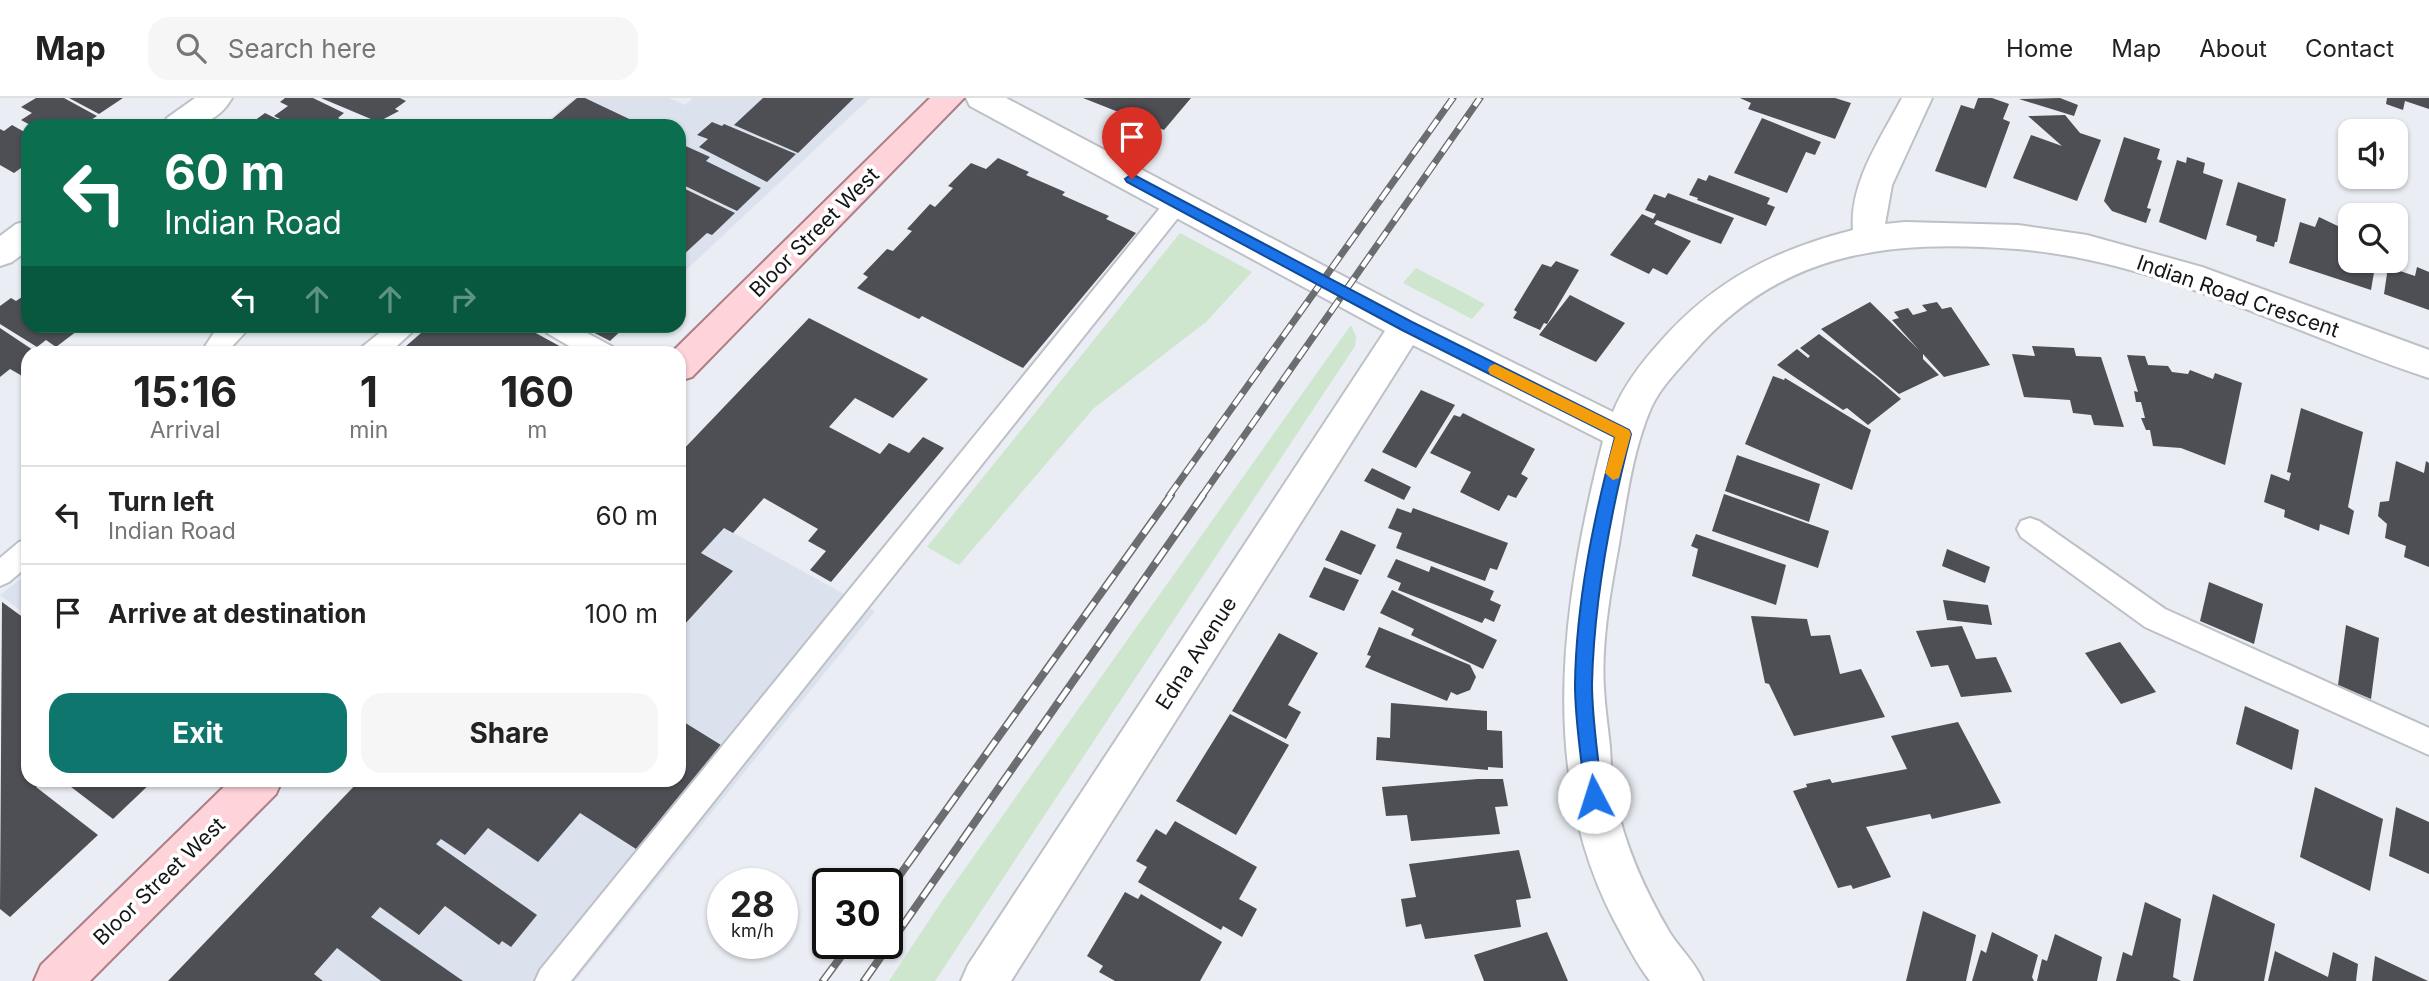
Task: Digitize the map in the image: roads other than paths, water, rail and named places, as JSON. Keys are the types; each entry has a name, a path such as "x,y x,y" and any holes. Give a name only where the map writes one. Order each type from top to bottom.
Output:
{"main road":[{"name":"Bloor Street West","path":"686,360 949,98"},
{"name":"Bloor Street West","path":"57,981 254,787"}],"street":[{"path":"187,119 217,98"},
{"path":"981,98 1407,326 1623,434"},
{"path":"1870,238 1867,222 1871,196 1917,98"},
{"name":"Indian Road Crescent","path":"1680,981 1656,952 1614,874 1594,797 1584,685 1591,591 1623,434 1637,398 1656,370 1696,325 1725,301 1777,269 1816,252 1870,238 1953,233 2018,237 2087,247 2190,276 2429,364"},
{"path":"0,253 21,238"},
{"name":"Edna Avenue","path":"984,981 1407,326"}],"lane":[{"path":"551,981 1177,202"},
{"path":"218,346 230,333"},
{"path":"380,346 395,333"},
{"path":"567,333 590,346"},
{"path":"2030,529 2155,618 2429,742"},
{"path":"0,574 21,556"}],"railway":[{"path":"1169,496 1453,98"},
{"path":"1202,496 1480,98"},
{"path":"903,871 1171,495"},
{"path":"864,981 1203,495"},
{"path":"823,981 839,959"}]}
